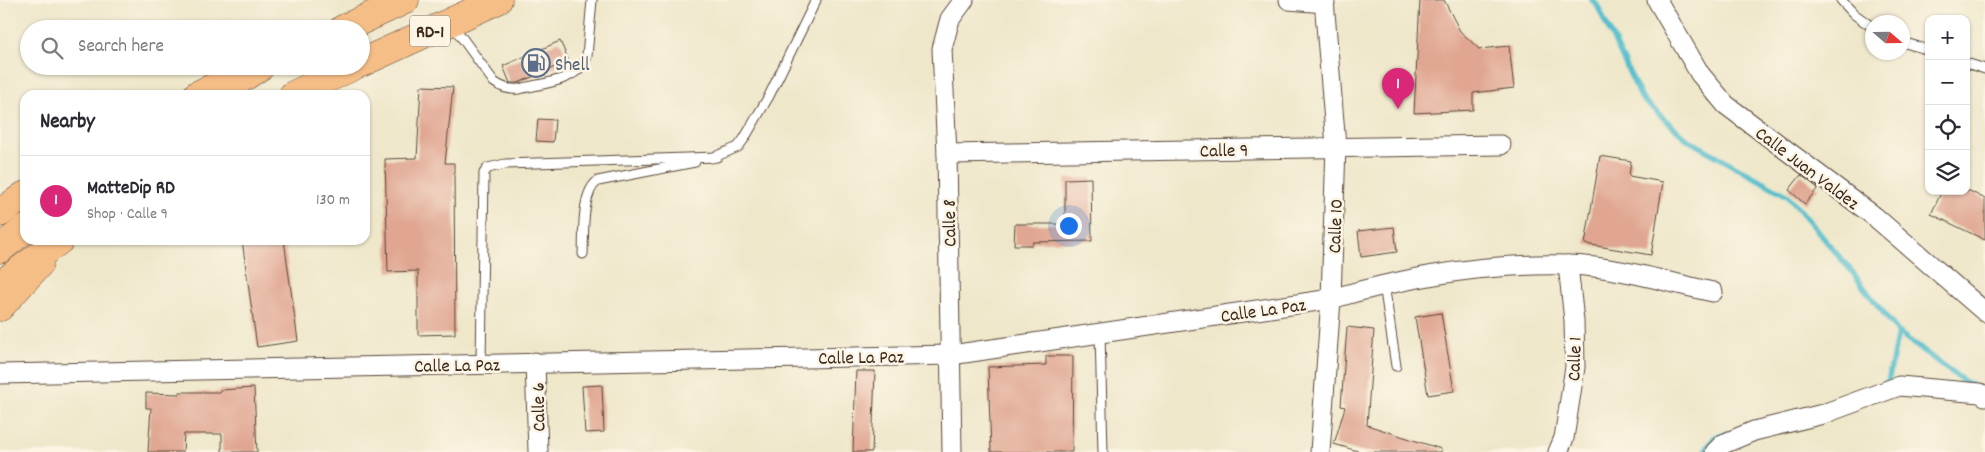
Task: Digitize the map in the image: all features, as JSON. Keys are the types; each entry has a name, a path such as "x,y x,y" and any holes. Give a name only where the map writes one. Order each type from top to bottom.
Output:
{"main road":[{"name":"RD-1","path":"363,20 406,0"},
{"name":"RD-1","path":"370,59 498,0"},
{"path":"208,90 243,75"},
{"path":"224,90 248,75"},
{"path":"303,90 335,75"},
{"path":"0,214 20,199"},
{"path":"0,250 20,233"},
{"path":"0,285 53,245"},
{"path":"0,307 56,245"}],"street":[{"name":"Calle 8","path":"952,452 947,154 942,49 950,19 964,0"},
{"path":"1289,0 1324,2"},
{"name":"Calle Juan Valdez","path":"1657,0 1700,74 1726,105 1874,216 1985,312"},
{"name":"Calle 10","path":"1320,452 1331,299 1336,146 1324,2"},
{"name":"Calle 9","path":"947,154 1336,146 1501,145"},
{"name":"Calle La Paz","path":"0,374 951,355 1331,299 1384,284 1483,268 1568,265 1619,272 1713,292"},
{"name":"Calle 1","path":"1558,452 1564,438 1575,367 1574,321 1568,265"},
{"name":"Calle 6","path":"536,362 538,452"},
{"path":"1715,452 1723,444 1754,431 1823,414 1900,386 1980,393 1985,396"}],"lane":[{"path":"451,22 494,82 510,90 519,89 558,80 576,73 584,65 587,56 592,0"},
{"path":"583,254 586,203 592,185 598,181 716,157 738,147 756,121 816,0"},
{"path":"1841,0 1854,14 1865,22"},
{"path":"1910,44 1925,49"},
{"path":"1970,64 1985,69"},
{"path":"481,363 484,172 488,168 504,164 716,157"},
{"path":"1384,284 1396,366"},
{"path":"1100,333 1103,452"}],"building":[{"path":"1420,0 1444,0 1460,31 1479,49 1509,46 1514,88 1473,93 1473,110 1414,113"},
{"name":"Shell","path":"560,41 569,61 518,83 510,83 503,66"},
{"path":"421,86 453,87 445,163 454,163 455,334 418,335 418,271 388,272 385,159 417,158"},
{"path":"538,119 555,120 553,142 536,141"},
{"path":"1600,156 1631,161 1629,176 1663,182 1651,255 1585,244"},
{"path":"1801,175 1818,188 1805,204 1789,190"},
{"path":"1091,178 1092,241 1033,242 1032,245 1014,245 1015,224 1065,224 1065,179"},
{"path":"1970,191 1985,199 1985,240 1931,214 1940,195 1970,195"},
{"path":"1394,227 1397,252 1361,257 1358,231"},
{"path":"243,245 285,245 298,341 257,347"},
{"path":"1441,313 1454,391 1428,395 1415,317"},
{"path":"1347,327 1374,330 1367,425 1441,449 1441,452 1361,452 1334,444 1345,407 1341,406"},
{"path":"1046,356 1073,356 1072,452 991,452 988,367 1046,365"},
{"path":"856,371 875,371 872,452 853,452"},
{"path":"602,385 604,432 585,433 582,386"},
{"path":"254,388 257,452 222,452 222,434 184,434 183,452 148,452 151,408 146,408 146,393 179,394 179,392 220,392 220,390"}],"waterway":[{"path":"1592,0 1597,5 1642,99 1688,140 1788,196 1853,273 1898,332 1966,383 1971,384"},
{"path":"1885,383 1888,382 1898,332"},
{"path":"1704,452 1715,437 1726,433"}],"place":[{"name":"Shell","path":"536,63"},
{"name":"MatteDip RD","path":"1398,109"}]}
